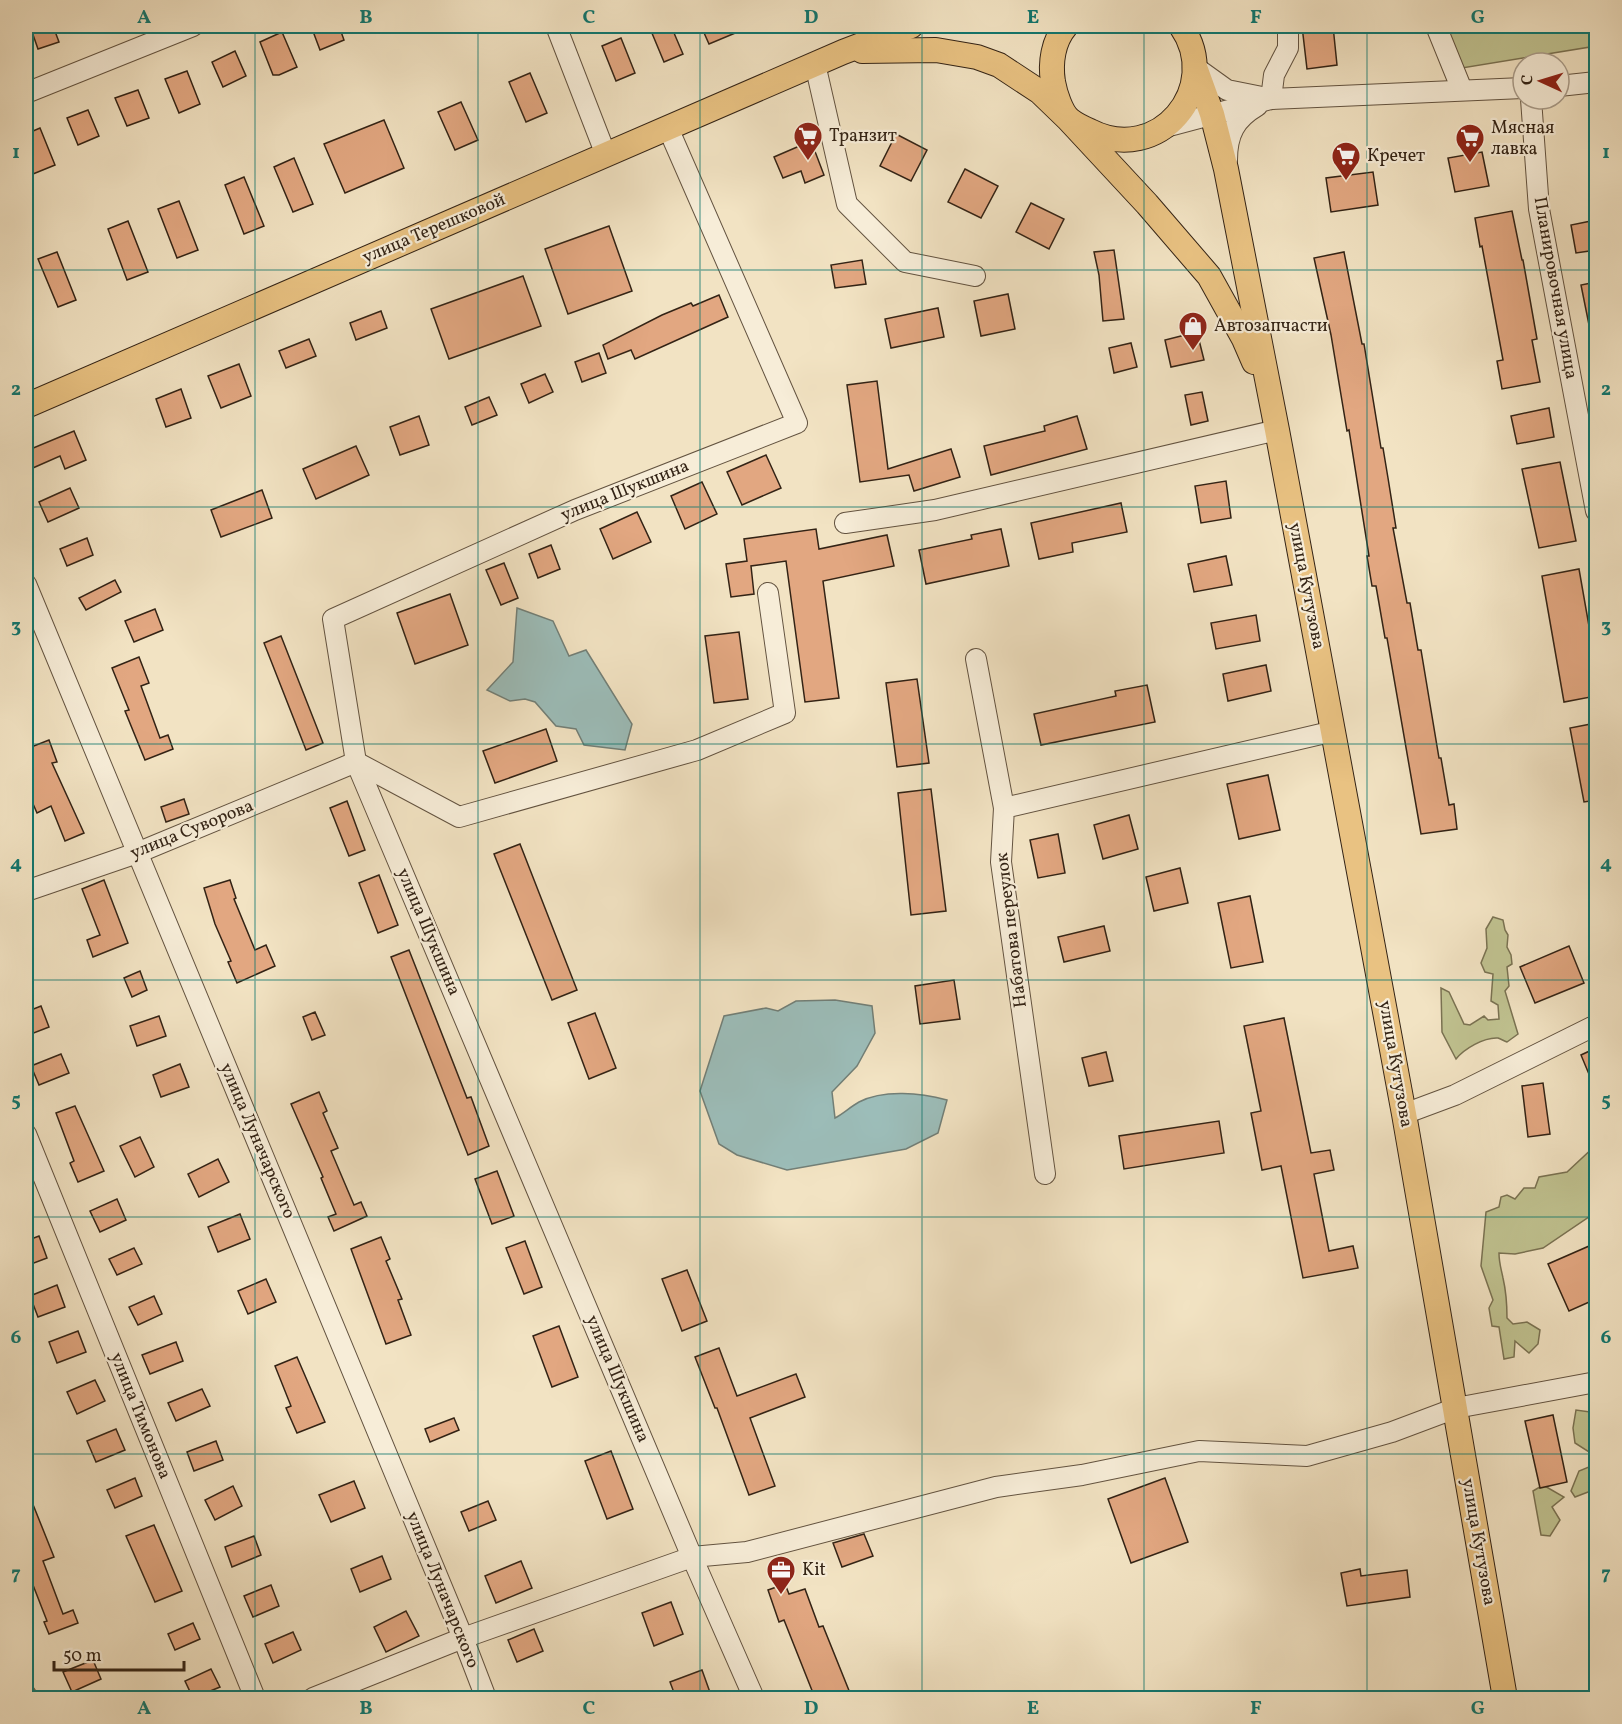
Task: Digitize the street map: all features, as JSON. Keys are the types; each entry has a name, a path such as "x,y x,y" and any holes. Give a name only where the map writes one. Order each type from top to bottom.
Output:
{"main road":[{"name":"улица Терешковой","path":"26,406 815,64 911,26"},
{"path":"1066,26 1056,44 1052,59 1055,89 1068,119 1098,136 1115,140 1141,137 1165,127 1184,107 1190,94 1195,67"},
{"name":"улица Кутузова","path":"1181,26 1191,43 1195,67 1212,114 1226,169 1277,430 1404,1114 1504,1698"},
{"name":"улица Терешковой","path":"843,52 936,50 977,57 999,65 1018,77 1040,92 1068,119"},
{"name":"улица Кутузова","path":"1068,119 1147,204 1209,276 1244,339 1270,400"}],"street":[{"path":"26,93 193,26"},
{"path":"556,26 606,155"},
{"path":"1271,99 1275,75 1288,48 1288,26"},
{"path":"1436,26 1462,90"},
{"path":"815,64 847,204 905,262 975,276"},
{"path":"1195,67 1227,90 1271,99"},
{"path":"1571,85 1596,82"},
{"path":"1165,127 1271,99 1511,88"},
{"path":"1226,169 1227,148 1237,122 1245,113 1271,99"},
{"name":"Планировочная улица","path":"1532,111 1539,209 1596,512"},
{"name":"улица Шукшина","path":"668,128 797,423 575,510 333,619 356,762 692,1557 754,1698"},
{"path":"845,523 935,510 1277,430"},
{"name":"улица Луначарского","path":"26,584 486,1698"},
{"path":"356,762 459,817 698,750 785,713 768,593"},
{"name":"Набатова переулок","path":"976,659 1004,808 1001,862 1045,1174"},
{"path":"1004,808 1334,731"},
{"name":"улица Суворова","path":"26,891 137,853 356,762"},
{"path":"1404,1114 1455,1095 1596,1025"},
{"name":"улица Тимонова","path":"26,1134 255,1698"},
{"path":"313,1698 463,1638 692,1557 747,1552 996,1487 1082,1475 1198,1451 1307,1456 1392,1432 1456,1408 1596,1382"}],"green space":[{"path":"1446,26 1596,26 1596,46 1566,51 1511,51 1511,60 1462,68"},
{"path":"1493,917 1503,920 1508,935 1507,947 1512,964 1507,967 1509,986 1505,991 1518,1034 1507,1042 1493,1038 1481,1042 1456,1059 1442,1032 1441,988 1449,992 1464,1024 1470,1025 1484,1016 1488,1020 1499,1019 1498,1005 1491,1001 1493,974 1485,972 1481,963 1487,948 1486,929"},
{"path":"1596,1145 1596,1212 1543,1248 1515,1254 1499,1253 1506,1293 1507,1318 1513,1324 1527,1322 1540,1330 1538,1344 1529,1353 1515,1341 1514,1357 1504,1359 1499,1327 1492,1326 1489,1308 1493,1300 1481,1266 1486,1212 1499,1207 1501,1197 1507,1195 1515,1199 1524,1188 1535,1188 1539,1177 1567,1172"},
{"path":"1596,1403 1596,1450 1589,1452 1575,1443 1573,1428 1576,1410 1590,1412"},
{"path":"1596,1464 1596,1489 1575,1497 1571,1491 1579,1471"},
{"path":"1543,1485 1564,1497 1552,1507 1560,1520 1550,1536 1541,1535 1533,1491"}],"water":[{"path":"517,608 553,621 569,656 586,650 632,724 625,750 584,745 576,729 556,726 535,702 525,699 510,701 487,690 513,662"},
{"path":"835,1000 872,1006 875,1033 857,1066 832,1092 835,1118 859,1102 880,1095 903,1093 926,1096 947,1100 938,1133 906,1149 787,1170 737,1155 719,1144 700,1091 724,1016 766,1008 778,1011 796,1001"}],"building":[{"path":"30,26 53,26 59,42 38,49"},
{"path":"311,26 339,26 344,40 320,50"},
{"path":"649,26 671,26 683,54 664,62"},
{"path":"701,26 752,26 709,44"},
{"path":"1302,26 1333,26 1337,65 1307,69"},
{"path":"282,32 297,67 279,75 273,75 260,42"},
{"path":"621,38 635,73 616,81 602,46"},
{"path":"235,51 246,76 223,87 212,62"},
{"path":"187,71 200,104 179,113 165,79"},
{"path":"530,73 547,113 526,122 509,82"},
{"path":"138,90 149,118 127,126 115,98"},
{"path":"461,102 478,140 455,150 438,112"},
{"path":"88,110 99,136 78,145 67,118"},
{"path":"384,120 404,168 345,193 324,144"},
{"path":"40,128 55,165 33,174 26,156 26,134"},
{"path":"896,134 927,150 911,181 880,166"},
{"path":"811,141 824,175 805,183 801,171 783,178 774,157"},
{"path":"1482,152 1489,186 1455,192 1448,158"},
{"path":"294,158 313,204 293,212 274,167"},
{"path":"965,169 998,186 981,218 948,202"},
{"path":"1373,172 1378,205 1331,212 1326,178"},
{"path":"244,177 264,226 244,234 225,185"},
{"path":"179,201 198,250 177,258 158,209"},
{"path":"1031,203 1064,219 1049,249 1016,232"},
{"path":"1512,211 1537,339 1532,340 1540,382 1502,389 1497,361 1503,360 1475,218"},
{"path":"1596,220 1596,250 1576,253 1571,225"},
{"path":"128,221 148,272 127,280 108,229"},
{"path":"609,226 632,291 568,314 545,249"},
{"path":"1114,250 1124,319 1103,321 1099,275 1094,252"},
{"path":"57,252 76,300 58,307 38,259"},
{"path":"1344,252 1362,344 1364,344 1381,448 1383,448 1396,528 1393,528 1407,603 1410,603 1418,650 1421,650 1439,758 1441,758 1449,805 1454,804 1457,829 1421,834 1387,638 1385,638 1376,586 1372,586 1349,430 1347,431 1331,335 1314,258"},
{"path":"862,260 866,284 835,288 831,265"},
{"path":"523,276 541,326 449,359 431,309"},
{"path":"1596,282 1596,329 1590,330 1581,285"},
{"path":"1008,294 1015,329 981,336 974,301"},
{"path":"719,295 728,317 635,359 631,350 608,359 603,345 662,315"},
{"path":"938,308 944,337 891,348 885,319"},
{"path":"381,311 387,328 356,340 350,323"},
{"path":"1197,332 1204,360 1171,367 1165,340"},
{"path":"309,339 316,356 286,368 279,351"},
{"path":"1131,343 1137,367 1114,373 1109,348"},
{"path":"599,353 606,373 582,382 575,362"},
{"path":"239,364 251,396 221,408 208,376"},
{"path":"545,374 553,392 529,403 521,384"},
{"path":"877,381 888,469 951,449 960,477 914,491 909,475 860,482 847,385"},
{"path":"181,389 191,418 166,427 156,399"},
{"path":"1202,392 1208,421 1191,425 1185,395"},
{"path":"489,397 497,415 472,425 465,407"},
{"path":"1549,408 1554,437 1517,444 1511,416"},
{"path":"419,416 429,445 400,455 390,427"},
{"path":"1077,416 1087,449 991,475 984,446 1045,431 1044,426"},
{"path":"74,431 86,460 65,469 60,456 26,471 26,451"},
{"path":"356,446 369,475 316,499 303,469"},
{"path":"766,455 781,488 742,505 727,472"},
{"path":"1560,462 1576,541 1539,548 1522,469"},
{"path":"1226,481 1231,518 1201,523 1195,486"},
{"path":"702,482 717,514 685,529 671,496"},
{"path":"70,488 79,508 48,522 39,502"},
{"path":"262,490 272,518 221,537 211,510"},
{"path":"1121,503 1127,532 1072,543 1073,552 1039,559 1031,523"},
{"path":"637,512 651,542 613,559 600,529"},
{"path":"816,529 819,549 887,535 894,566 823,581 839,698 805,702 786,561 751,566 754,594 731,597 726,564 747,561 744,539"},
{"path":"1001,529 1009,566 926,584 919,550 972,539 971,535"},
{"path":"87,538 93,555 67,566 60,549"},
{"path":"551,545 560,569 538,578 529,554"},
{"path":"1226,556 1232,585 1194,592 1188,564"},
{"path":"504,563 518,598 501,605 486,570"},
{"path":"1579,569 1596,666 1596,696 1564,702 1542,576"},
{"path":"115,580 121,592 86,610 79,598"},
{"path":"450,594 468,645 415,664 397,613"},
{"path":"155,609 163,630 134,642 125,621"},
{"path":"1256,615 1260,641 1216,649 1211,623"},
{"path":"739,632 748,699 714,703 705,636"},
{"path":"281,636 323,743 306,750 264,643"},
{"path":"139,657 149,683 141,686 160,738 168,735 173,749 145,760 125,711 129,710 112,668"},
{"path":"1266,665 1271,691 1228,701 1223,674"},
{"path":"917,679 929,763 897,767 886,683"},
{"path":"1147,685 1155,722 1041,745 1034,714 1116,696 1115,691"},
{"path":"1596,723 1596,800 1584,802 1570,728"},
{"path":"546,729 557,761 495,783 483,751"},
{"path":"49,740 57,762 52,763 84,833 65,841 51,806 37,813 27,790 32,788 26,771 26,749"},
{"path":"1268,775 1280,830 1239,839 1227,784"},
{"path":"931,789 946,911 911,915 898,793"},
{"path":"184,799 189,814 166,822 161,807"},
{"path":"347,801 365,850 349,856 330,808"},
{"path":"1129,815 1138,849 1103,859 1094,825"},
{"path":"1058,834 1065,873 1038,878 1030,840"},
{"path":"520,844 577,990 552,1000 494,854"},
{"path":"1180,868 1188,903 1154,911 1146,877"},
{"path":"379,875 398,925 378,933 359,883"},
{"path":"104,880 128,943 93,957 87,940 100,935 82,889"},
{"path":"230,880 236,898 234,899 255,950 266,945 275,966 237,983 204,888"},
{"path":"1250,896 1263,962 1231,968 1218,903"},
{"path":"1104,926 1110,951 1064,962 1058,937"},
{"path":"1569,946 1584,983 1535,1003 1520,967"},
{"path":"409,950 467,1098 471,1097 489,1146 468,1155 391,957"},
{"path":"140,971 147,990 132,997 124,978"},
{"path":"954,980 960,1019 920,1024 915,986"},
{"path":"41,1006 49,1027 26,1036 26,1012"},
{"path":"315,1012 325,1035 312,1040 303,1017"},
{"path":"595,1013 616,1068 589,1079 568,1023"},
{"path":"159,1016 166,1036 137,1046 130,1026"},
{"path":"1284,1018 1311,1153 1330,1150 1334,1170 1314,1174 1329,1251 1353,1246 1358,1268 1303,1278 1281,1166 1262,1170 1251,1113 1261,1111 1244,1026"},
{"path":"1596,1048 1596,1091 1581,1055"},
{"path":"1106,1052 1113,1081 1089,1086 1082,1058"},
{"path":"61,1054 69,1073 39,1085 31,1066"},
{"path":"180,1064 189,1087 161,1097 153,1075"},
{"path":"1543,1083 1550,1134 1528,1137 1522,1086"},
{"path":"319,1092 327,1111 323,1113 338,1148 331,1151 354,1205 361,1202 367,1216 334,1231 328,1217 336,1214 321,1178 323,1177 291,1104"},
{"path":"75,1106 104,1171 78,1182 70,1163 74,1161 56,1113"},
{"path":"1219,1121 1224,1153 1124,1169 1119,1136"},
{"path":"140,1137 154,1167 135,1177 120,1146"},
{"path":"218,1159 229,1182 199,1197 188,1174"},
{"path":"497,1171 514,1216 492,1224 475,1179"},
{"path":"117,1199 126,1220 100,1232 90,1211"},
{"path":"240,1214 250,1239 218,1252 208,1227"},
{"path":"39,1236 47,1258 26,1266 26,1241"},
{"path":"381,1237 390,1259 386,1261 402,1299 398,1300 411,1335 386,1344 351,1249"},
{"path":"525,1241 542,1287 524,1294 506,1248"},
{"path":"1596,1243 1596,1299 1569,1311 1548,1264"},
{"path":"134,1248 142,1264 117,1275 109,1259"},
{"path":"687,1270 707,1321 682,1331 662,1279"},
{"path":"266,1279 276,1302 248,1314 238,1291"},
{"path":"57,1285 65,1307 38,1317 30,1296"},
{"path":"154,1296 162,1314 138,1325 129,1307"},
{"path":"559,1326 578,1377 552,1387 533,1336"},
{"path":"78,1331 86,1352 57,1363 49,1342"},
{"path":"176,1342 183,1361 150,1374 142,1355"},
{"path":"719,1348 737,1396 796,1374 805,1397 750,1418 775,1486 749,1495 717,1408 715,1408 695,1357"},
{"path":"297,1357 325,1422 297,1433 286,1408 291,1406 275,1366"},
{"path":"95,1380 105,1401 77,1414 67,1392"},
{"path":"202,1389 210,1406 176,1421 168,1403"},
{"path":"1553,1415 1567,1482 1540,1488 1525,1421"},
{"path":"454,1418 459,1430 430,1442 425,1429"},
{"path":"116,1429 125,1450 96,1462 87,1441"},
{"path":"216,1441 223,1460 194,1471 187,1452"},
{"path":"611,1451 633,1509 607,1519 585,1461"},
{"path":"135,1478 142,1496 115,1508 107,1490"},
{"path":"1165,1478 1188,1542 1131,1563 1108,1499"},
{"path":"354,1481 365,1508 331,1522 319,1495"},
{"path":"233,1486 242,1506 215,1520 205,1500"},
{"path":"26,1487 54,1557 43,1561 63,1614 73,1610 78,1623 49,1634 44,1622 47,1621 26,1567"},
{"path":"488,1501 496,1520 469,1531 461,1512"},
{"path":"154,1525 182,1591 155,1602 126,1536"},
{"path":"864,1534 873,1556 842,1567 833,1543"},
{"path":"254,1536 261,1555 232,1567 225,1547"},
{"path":"382,1556 391,1579 360,1592 351,1569"},
{"path":"521,1561 532,1588 496,1603 485,1576"},
{"path":"1360,1569 1361,1576 1407,1570 1410,1597 1347,1606 1341,1573"},
{"path":"785,1584 789,1594 805,1589 819,1627 823,1626 852,1698 815,1698 784,1620 779,1622 768,1590"},
{"path":"271,1585 279,1606 253,1617 244,1596"},
{"path":"671,1602 683,1634 654,1646 642,1613"},
{"path":"406,1611 419,1636 386,1652 374,1627"},
{"path":"193,1623 200,1639 175,1650 168,1634"},
{"path":"534,1629 543,1651 517,1662 508,1640"},
{"path":"293,1632 301,1650 273,1663 265,1644"},
{"path":"93,1660 101,1679 72,1692 63,1672"},
{"path":"211,1669 220,1687 193,1698 185,1681"},
{"path":"702,1670 712,1698 676,1698 670,1682"}],"place":[{"name":"Транзит","path":"808,162"},
{"name":"Мясная лавка","path":"1470,164"},
{"name":"Кречет","path":"1346,182"},
{"name":"Автозапчасти","path":"1193,352"},
{"name":"Kit","path":"781,1596"}]}
